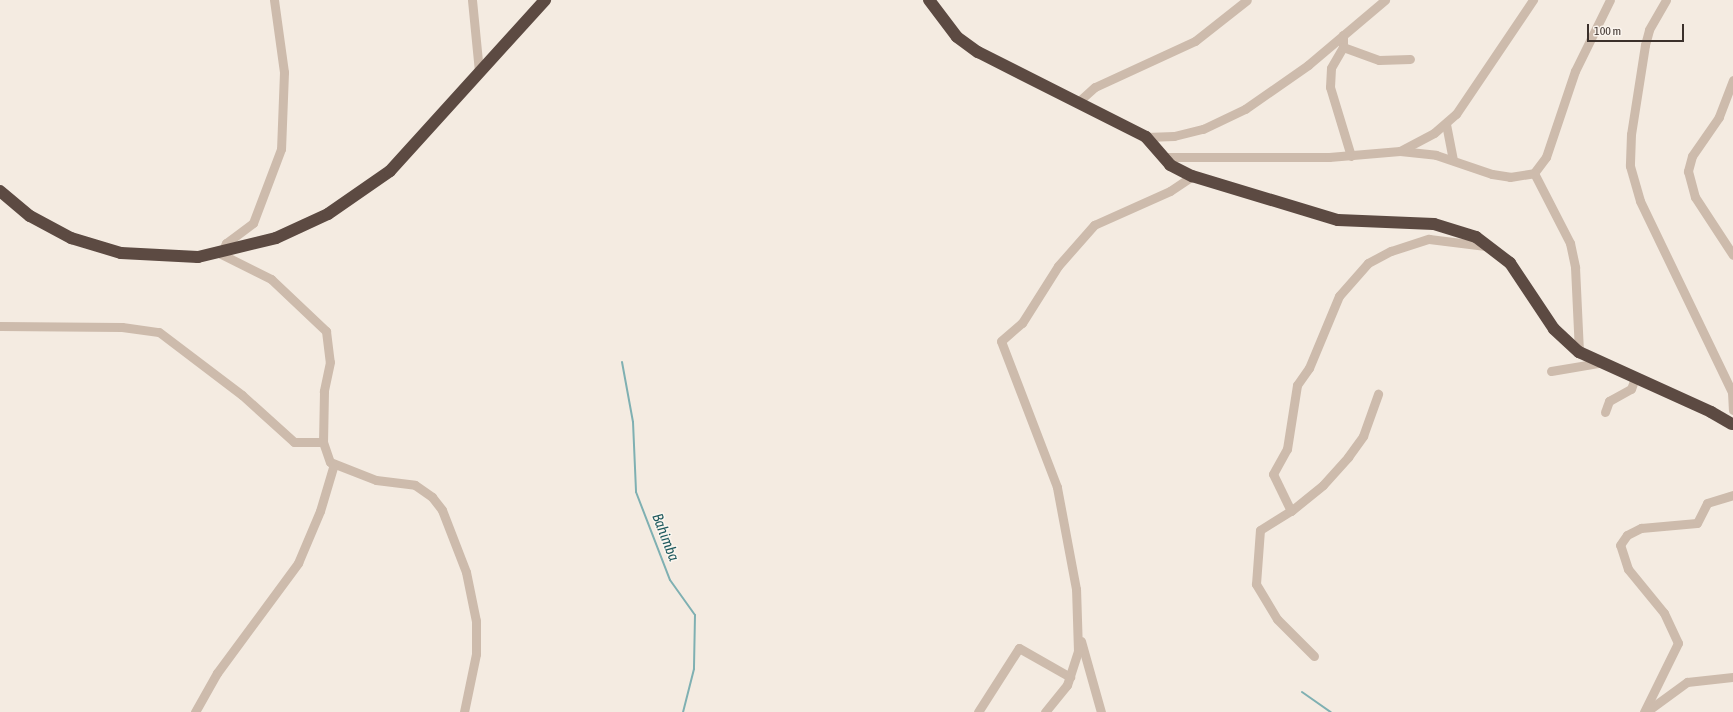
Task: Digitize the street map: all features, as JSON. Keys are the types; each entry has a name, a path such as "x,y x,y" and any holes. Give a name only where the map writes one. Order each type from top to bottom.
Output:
{"highway":[{"path":"0,191 48,227 96,248 147,257 221,254 276,238 349,201 390,171 545,0"},
{"path":"929,0 940,18 965,44 1077,103 1146,137 1162,157 1192,176 1338,220 1434,224 1459,229 1492,247 1518,274 1554,329 1579,352 1599,363 1733,421"}],"street":[{"path":"274,0 284,72 281,149 253,223 226,243 221,254 271,279 326,332 330,362 324,391 323,442 334,464 376,480 415,485 432,497 442,510 466,572 476,621 476,654 464,712"},
{"path":"472,0 479,72"},
{"path":"1077,103 1095,87 1195,41 1247,0"},
{"path":"1146,137 1184,134 1222,121 1286,81 1385,0"},
{"path":"1400,151 1446,124 1533,0"},
{"path":"1162,157 1351,156 1400,151 1453,160 1492,174 1510,177 1534,173 1546,157 1575,71 1610,0"},
{"path":"1666,0 1652,24 1645,45 1631,134 1630,166 1640,201 1732,393 1733,410"},
{"path":"1343,35 1343,47 1331,68 1330,88 1351,156"},
{"path":"1343,47 1379,60 1410,59"},
{"path":"1733,80 1719,117 1692,156 1688,171 1695,197 1733,255"},
{"path":"1446,124 1453,160"},
{"path":"1534,173 1570,243 1575,267 1579,352"},
{"path":"1101,712 1080,640 1076,589 1057,488 1001,341 1022,323 1058,266 1094,225 1170,191 1192,176"},
{"path":"1291,511 1282,498 1274,469 1286,449 1297,385 1309,368 1345,287 1374,258 1418,241 1444,238 1492,247"},
{"path":"0,326 122,327 158,332 242,395 294,442 323,442"},
{"path":"1551,371 1599,363"},
{"path":"1605,412 1609,401 1631,388 1635,378"},
{"path":"1314,656 1277,619 1256,588 1260,530 1291,511 1323,485 1348,457 1363,436 1378,394"},
{"path":"195,712 217,673 298,563 320,511 334,464"},
{"path":"1645,712 1678,643 1664,613 1628,569 1620,546 1627,535 1641,528 1697,523 1708,503 1733,495"},
{"path":"1045,712 1060,696 1070,677 1080,640"},
{"path":"978,712 1019,648 1070,677"},
{"path":"1645,712 1687,682 1733,677"}],"waterway":[{"name":"Bahimba","path":"622,362 633,422 636,492 670,580 695,615 694,669 683,712"},
{"path":"1302,692 1331,712"}]}
